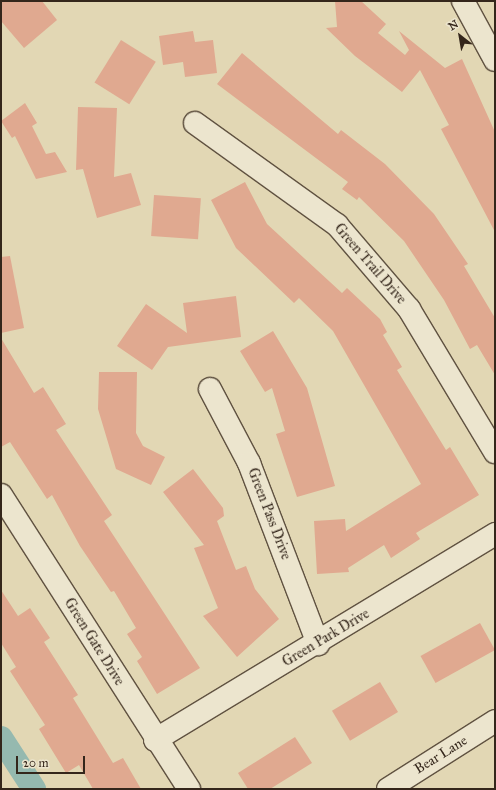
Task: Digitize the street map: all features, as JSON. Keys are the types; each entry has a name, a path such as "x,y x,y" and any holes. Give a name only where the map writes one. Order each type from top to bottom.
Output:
{"street":[{"path":"463,1 495,60"},
{"name":"Green Trail Drive","path":"195,123 337,225 409,309 495,452"},
{"name":"Green Pass Drive","path":"210,389 249,463 318,644"},
{"name":"Green Gate Drive","path":"1,495 156,740 190,789"},
{"name":"Green Park Drive","path":"156,740 318,644 495,534"},
{"name":"Bear Lane","path":"388,789 495,721"}],"building":[{"path":"1,1 42,1 57,20 24,48 1,21"},
{"path":"335,1 361,1 386,24 378,33 405,55 409,50 399,31 445,68 462,59 495,132 495,232 441,129 449,125 420,70 402,92 355,56 326,28 337,27"},
{"path":"193,31 195,42 213,40 217,73 185,77 183,62 163,65 159,36"},
{"path":"121,40 156,62 129,104 95,82"},
{"path":"242,53 338,134 341,130 385,164 434,214 468,264 464,266 495,318 495,375 477,345 470,349 444,300 404,241 359,197 357,200 342,189 348,182 217,84"},
{"path":"25,103 37,123 32,126 46,154 55,152 67,172 36,179 15,136 12,138 1,121"},
{"path":"78,107 117,108 114,177 131,173 141,205 97,218 83,169 76,170"},
{"path":"245,182 267,224 342,293 347,288 380,319 387,332 383,335 402,367 397,370 446,450 450,447 479,495 416,533 420,539 391,558 384,545 348,568 349,572 317,574 314,521 345,519 346,531 421,484 333,331 299,298 294,303 236,248 211,200"},
{"path":"154,195 201,198 198,239 151,236"},
{"path":"10,256 24,328 1,333 1,257"},
{"path":"236,296 241,337 168,347 152,370 117,346 146,304 187,333 183,303"},
{"path":"273,331 307,388 335,486 297,497 276,434 285,431 272,388 265,392 240,351"},
{"path":"1,338 34,393 43,387 66,424 56,430 112,515 104,521 200,668 157,694 137,661 142,657 127,634 136,628 114,591 111,592 80,546 52,495 47,499 10,442 1,447"},
{"path":"99,372 137,372 136,433 143,446 165,457 151,485 116,469 98,409"},
{"path":"193,469 223,508 224,516 217,521 236,570 246,566 255,589 279,619 237,657 203,616 218,608 194,548 204,545 163,492"},
{"path":"1,590 18,616 30,608 50,638 44,642 78,695 73,698 113,763 123,758 141,789 93,789 79,765 66,773 39,729 45,725 10,671 16,667 1,643"},
{"path":"480,623 495,650 436,683 421,656"},
{"path":"380,682 398,712 350,741 332,711"},
{"path":"295,737 312,763 270,789 248,789 238,773"}],"waterway":[{"path":"1,738 34,789"}]}
